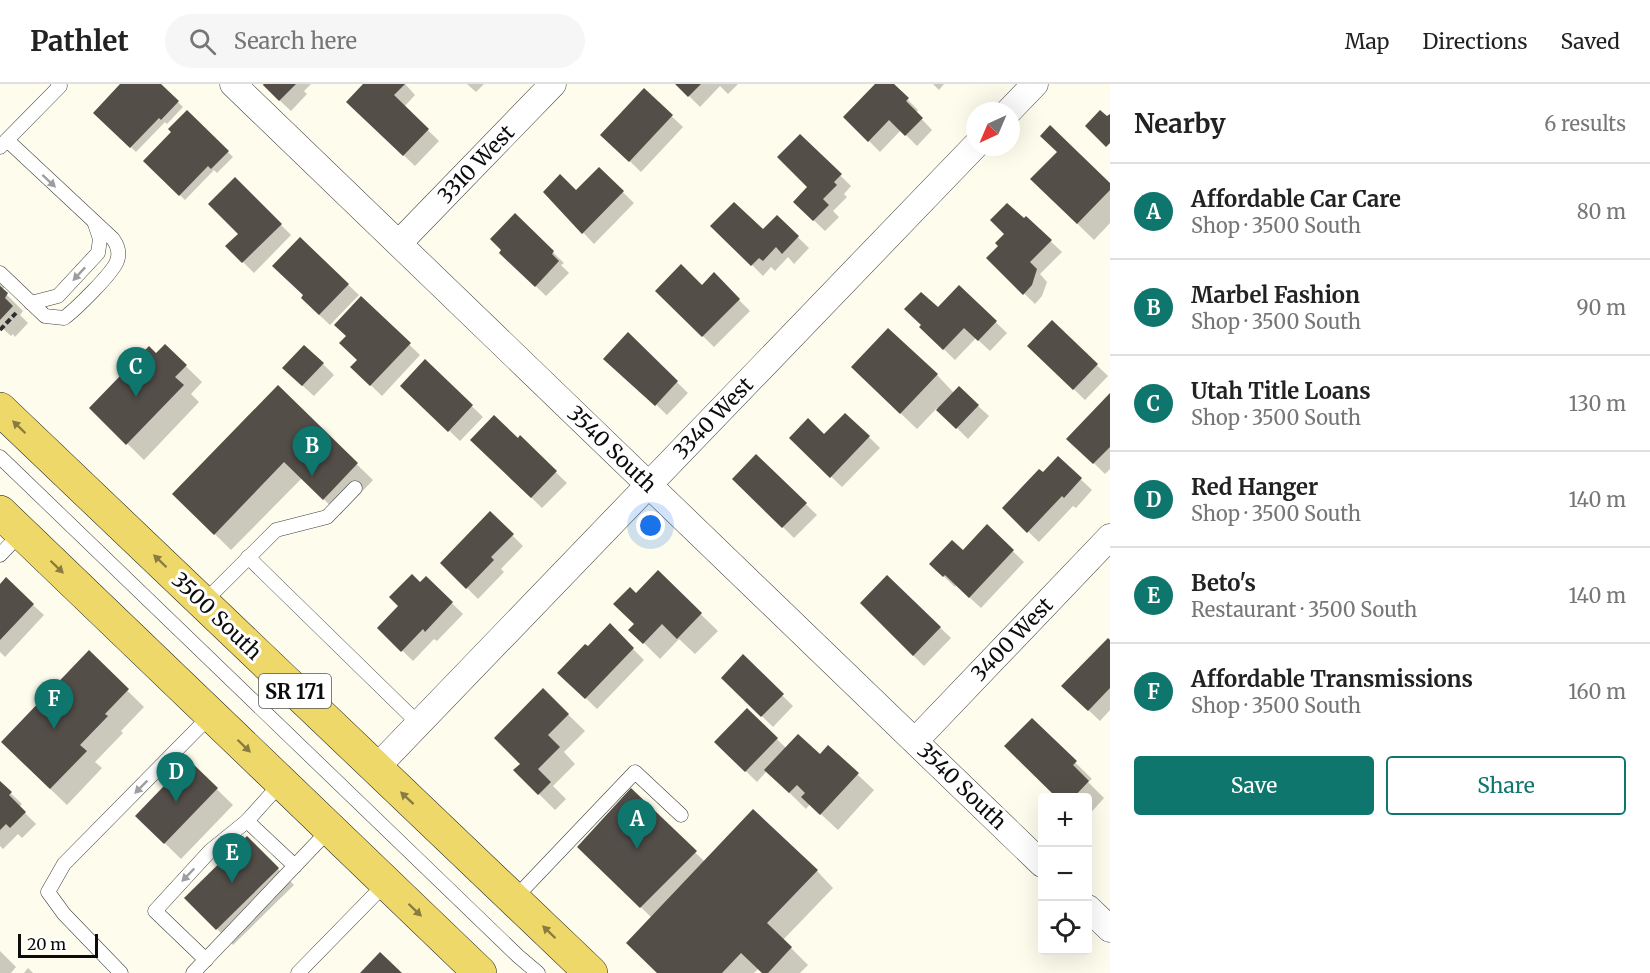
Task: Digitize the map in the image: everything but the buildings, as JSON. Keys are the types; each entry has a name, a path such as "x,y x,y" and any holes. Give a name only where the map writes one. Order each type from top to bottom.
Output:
{"main road":[{"name":"3500 South","path":"0,409 591,973"},
{"path":"7,533 212,715 480,973"}],"street":[{"name":"3540 South","path":"233,84 1038,860"},
{"name":"3310 West","path":"399,243 553,84"},
{"path":"1018,102 1035,84"},
{"name":"3340 West","path":"376,768 966,156"},
{"name":"3400 West","path":"915,741 1110,537"},
{"path":"1092,912 1110,930"}],"lane":[{"path":"0,273 26,306 45,316 64,318 112,270 118,260 118,246 113,239 3,144 60,86 58,84"},
{"path":"26,306 57,296 98,253 100,239 95,224"},
{"path":"0,457 538,973"},
{"path":"202,603 276,530 327,518 355,488"},
{"path":"248,557 419,723"},
{"path":"121,973 64,914 48,892 64,864 212,715"},
{"path":"514,899 635,772 681,815"},
{"path":"206,960 155,911 210,851 247,821 282,782"},
{"path":"247,821 295,866"},
{"path":"193,973 330,829"},
{"path":"297,973 386,883"}],"path":[{"path":"0,330 26,306"}],"place":[{"name":"Utah Title Loans","path":"136,397"},
{"name":"Marbel Fashion","path":"312,476"},
{"name":"Affordable Transmissions","path":"54,729"},
{"name":"Red Hanger","path":"176,802"},
{"name":"Affordable Car Care","path":"637,849"},
{"name":"Beto's","path":"232,883"}]}
